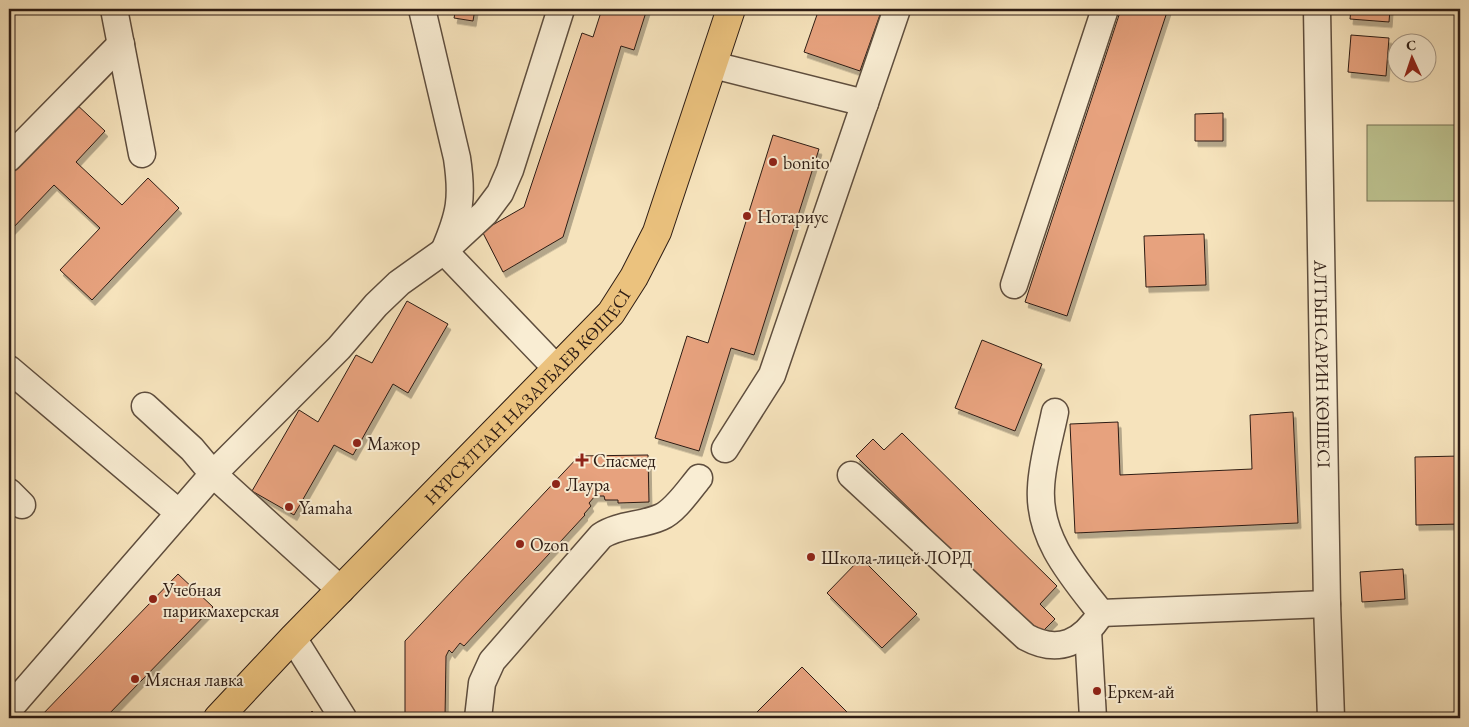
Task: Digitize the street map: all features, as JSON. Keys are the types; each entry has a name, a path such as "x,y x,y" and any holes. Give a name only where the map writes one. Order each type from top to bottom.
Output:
{"main road":[{"name":"НҰРСҰЛТАН НАЗАРБАЕВ КӨШЕСІ","path":"218,718 611,313 634,277 657,232 731,9"}],"street":[{"path":"114,9 142,154"},
{"path":"422,9 461,182 459,210 444,251"},
{"path":"9,709 213,474 339,348 376,305 399,283 444,251 485,213 500,193 520,140 561,9"},
{"path":"725,448 772,376 897,9"},
{"path":"1014,285 1105,9"},
{"name":"АЛТЫНСАРИН КӨШЕСІ","path":"1317,9 1327,604 1331,718"},
{"path":"9,158 121,44"},
{"path":"713,65 865,103"},
{"path":"444,251 557,369"},
{"path":"9,369 179,514"},
{"path":"145,406 192,449 213,474 341,590"},
{"path":"1055,412 1042,469 1043,513 1046,527 1061,561 1095,622 1094,718"},
{"path":"851,475 1026,637 1040,644 1056,645 1073,642 1095,622 1327,604"},
{"path":"478,718 482,683 492,661 601,536 617,528 661,517 668,513 700,478"},
{"path":"294,638 343,718"}],"green space":[{"path":"1367,125 1460,125 1460,201 1367,201"}],"building":[{"path":"456,9 475,9 473,21 454,18"},
{"path":"602,9 647,9 634,50 621,46 563,237 503,272 482,231 524,207 582,33 593,37"},
{"path":"819,9 882,9 860,71 804,52"},
{"path":"1121,9 1168,9 1067,316 1025,302"},
{"path":"1351,9 1390,9 1389,22 1350,19"},
{"path":"1351,35 1386,38 1386,76 1348,72"},
{"path":"74,102 105,131 76,162 122,205 148,178 179,208 92,300 60,270 100,228 54,185 11,230 9,228 9,171"},
{"path":"1223,113 1223,141 1195,141 1195,114"},
{"path":"773,135 819,149 754,355 731,348 699,451 655,438 687,336 708,343"},
{"path":"1204,234 1206,285 1146,287 1144,236"},
{"path":"407,301 448,324 408,393 393,384 353,455 334,445 294,515 252,491 299,410 318,422 356,355 372,363"},
{"path":"982,340 1042,364 1015,431 955,408"},
{"path":"1293,412 1298,523 1075,533 1070,424 1118,422 1120,475 1252,469 1250,415"},
{"path":"902,433 1057,586 1040,604 1055,619 1038,636 856,456 873,439 884,450"},
{"path":"648,455 649,502 618,503 618,500 605,500 604,496 595,496 589,503 591,506 585,515 464,646 460,643 452,653 449,650 446,656 445,718 405,718 405,641 579,456"},
{"path":"1460,456 1460,524 1416,525 1415,457"},
{"path":"861,558 917,614 882,648 827,593"},
{"path":"1403,569 1405,599 1362,602 1360,572"},
{"path":"178,574 213,607 105,718 39,718"},
{"path":"802,667 853,718 751,718"},
{"path":"312,711 319,718 306,718"},
{"path":"1460,712 1460,718 1408,718 1408,715"}],"place":[{"name":"bonito","path":"773,162"},
{"name":"Нотариус","path":"747,216"},
{"name":"Мажор","path":"357,443"},
{"name":"Спасмед","path":"582,460"},
{"name":"Лаура","path":"556,484"},
{"name":"Yamaha","path":"289,507"},
{"name":"Ozon","path":"520,544"},
{"name":"Школа-лицей ЛОРД","path":"811,557"},
{"name":"Учебная парикмахерская","path":"153,599"},
{"name":"Мясная лавка","path":"135,679"},
{"name":"Еркем-ай","path":"1097,691"}]}
